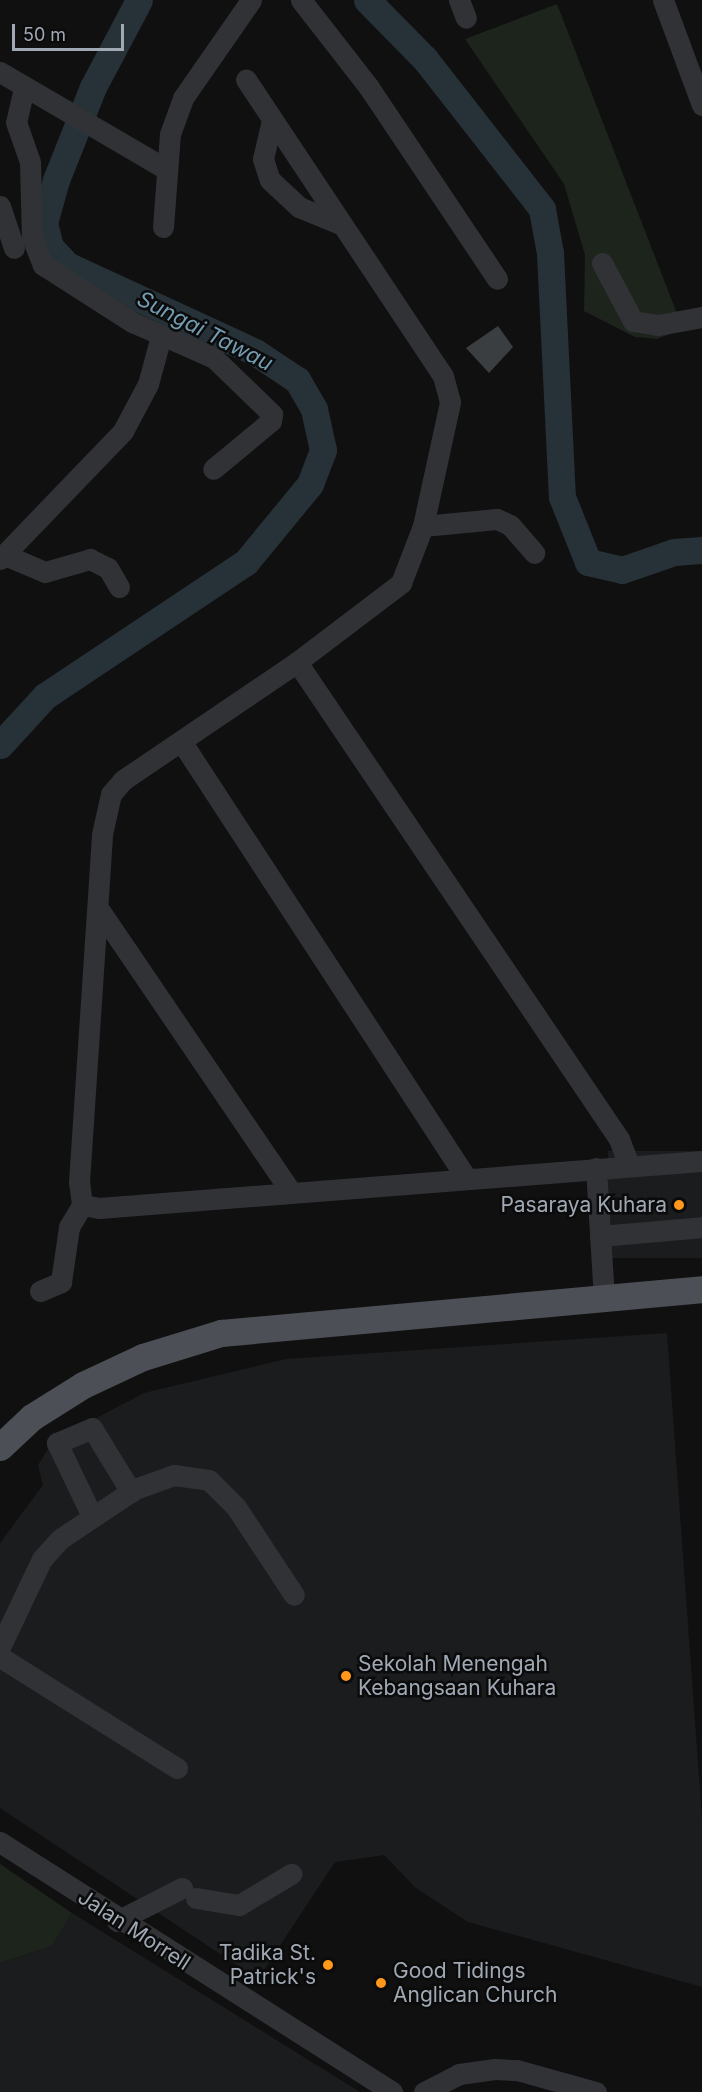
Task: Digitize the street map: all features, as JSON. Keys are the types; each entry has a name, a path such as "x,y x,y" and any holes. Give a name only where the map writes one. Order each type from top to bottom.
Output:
{"main road":[{"path":"0,1447 32,1418 83,1385 187,1342 261,1327 702,1289"}],"street":[{"path":"163,226 165,169 183,98 251,0"},
{"path":"301,0 368,86 497,279"},
{"path":"663,0 702,105"},
{"path":"0,72 48,105 165,169"},
{"path":"40,1291 61,1282 69,1227 82,1205 79,1182 100,911 104,810 111,794 181,741 297,662 401,582 423,526 449,388 246,79"},
{"path":"24,88 16,122 30,162 32,237 43,265 161,336 214,358 273,414 213,468"},
{"path":"272,120 263,159 270,180 299,207 340,224"},
{"path":"0,206 14,248"},
{"path":"602,263 633,321 658,325 702,317"},
{"path":"119,586 108,568 90,559 45,572 3,557 123,432 148,384 161,336"},
{"path":"423,526 497,519 510,525 534,553"},
{"path":"297,662 620,1139 629,1165"},
{"path":"181,741 465,1176"},
{"path":"100,911 291,1192"},
{"path":"82,1205 99,1208 465,1176 702,1161"},
{"path":"596,1168 604,1299"},
{"path":"600,1236 702,1227"},
{"path":"91,1514 57,1443 93,1428 130,1491"},
{"path":"0,1647 42,1559 91,1514 130,1491 191,1474 209,1480 236,1507 294,1595"},
{"path":"0,1657 177,1768"},
{"name":"Jalan Morrell","path":"0,1842 117,1920 392,2092"},
{"path":"117,1920 189,1893 239,1905 291,1874"},
{"path":"424,2092 459,2074 495,2069 596,2092"}],"shaded area":[{"path":"557,4 683,329 657,339 635,337 584,311 585,255 564,184 465,39"},
{"path":"608,1151 702,1151 702,1258 608,1258"},
{"name":"Sekolah Menengah Kebangsaan Kuhara","path":"667,1333 702,1819 702,1987 468,1922 416,1888 384,1855 335,1862 258,1979 0,1808 0,1543 43,1485 38,1465 53,1441 144,1393 286,1359"},
{"path":"0,1864 72,1913 52,1946 0,1963"},
{"path":"72,1913 360,2092 0,2092 0,1963 52,1946"}],"building":[{"path":"498,326 513,347 489,373 466,348"}],"waterway":[{"name":"Sungai Tawau","path":"0,745 45,696 246,562 310,484 323,450 314,409 297,380 255,352 67,265 50,247 44,223 56,180 93,87 139,0"},
{"name":"Sungai Tawau","path":"367,0 425,59 542,209 550,253 562,497 588,562 622,570 674,552 702,550"}],"place":[{"name":"Pasaraya Kuhara","path":"679,1205"},
{"name":"Sekolah Menengah Kebangsaan Kuhara","path":"346,1676"},
{"name":"Tadika St. Patrick's","path":"328,1965"},
{"name":"Good Tidings Anglican Church","path":"381,1983"}]}
